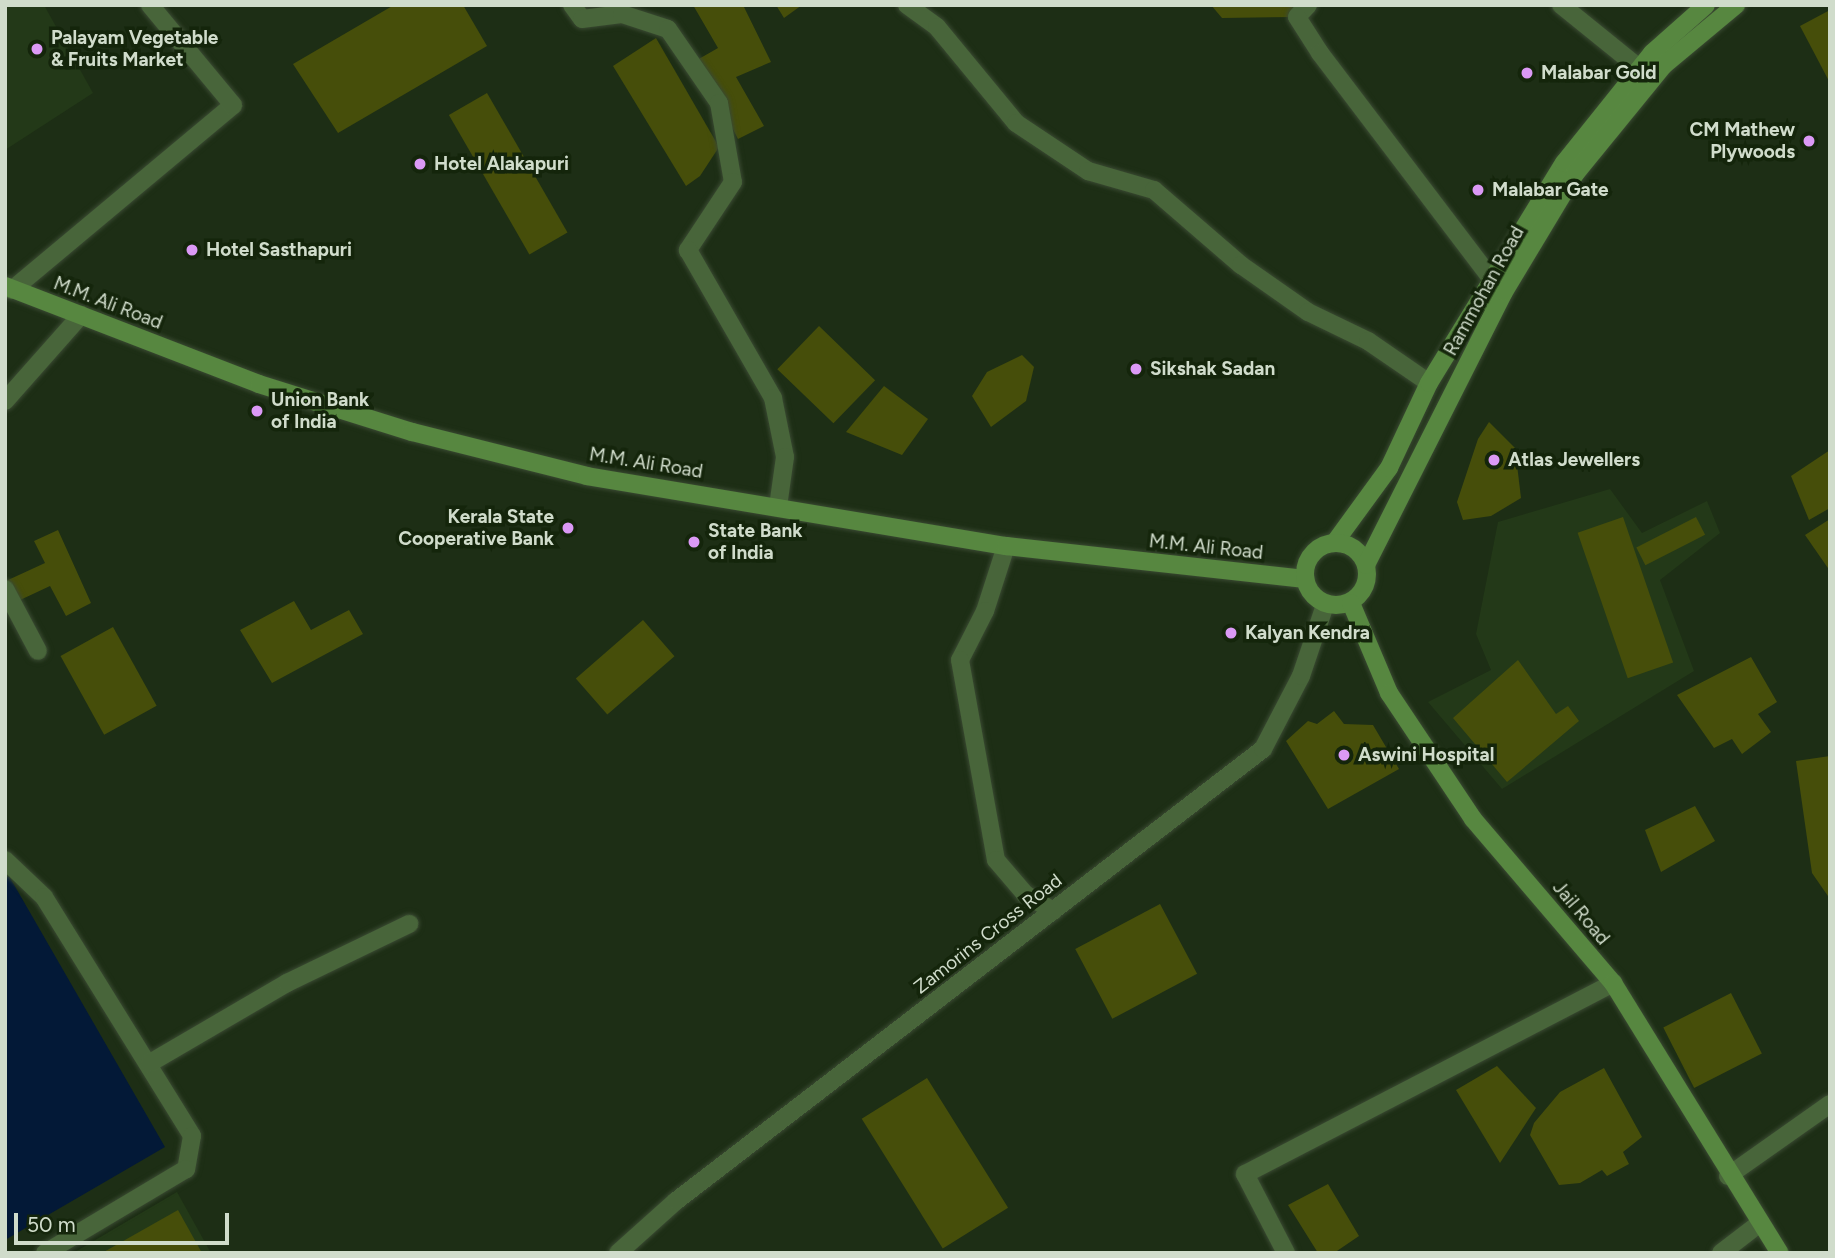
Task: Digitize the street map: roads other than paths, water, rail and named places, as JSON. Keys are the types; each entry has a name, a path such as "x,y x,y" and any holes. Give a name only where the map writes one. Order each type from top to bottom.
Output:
{"main road":[{"name":"Rammohan Road","path":"1335,542 1389,468 1429,383 1564,163 1639,68 1706,5"},
{"name":"Rammohan Road","path":"1366,565 1504,292 1576,174 1664,65 1736,5"},
{"name":"M.M. Ali Road","path":"9,288 259,384 412,432 587,476 1006,546 1305,579"},
{"path":"1335,542 1354,548 1366,565 1362,593 1351,603 1325,606 1310,593 1305,579 1308,560 1320,546 1335,542"},
{"name":"Jail Road","path":"1351,603 1389,693 1473,819 1613,983 1728,1177 1780,1253"}],"street":[{"path":"9,288 233,104 150,5"},
{"path":"572,5 582,19 622,14 667,29 719,103 733,183 688,250 773,398 785,457 778,507"},
{"path":"907,5 937,27 1016,123 1088,171 1154,190 1286,296 1429,383"},
{"path":"1308,5 1297,17 1320,53 1491,278"},
{"path":"1561,5 1639,68"},
{"path":"5,401 81,315"},
{"path":"1006,546 985,611 960,660 996,860 1025,894 1053,911"},
{"path":"5,589 38,651"},
{"name":"Zamorins Cross Road","path":"618,1253 676,1201 1263,749 1301,676 1325,606"},
{"path":"5,860 44,897 192,1136 186,1169 45,1253"},
{"path":"149,1063 287,983 409,924"},
{"path":"1286,1253 1245,1174 1613,983"},
{"path":"1728,1177 1830,1104"},
{"path":"1721,1253 1760,1223"}],"water":[{"path":"9,876 165,1147 5,1240 5,878"}],"place":[{"name":"Palayam Vegetable & Fruits Market","path":"37,49"},
{"name":"Malabar Gold","path":"1527,73"},
{"name":"CM Mathew Plywoods","path":"1809,141"},
{"name":"Hotel Alakapuri","path":"420,164"},
{"name":"Malabar Gate","path":"1478,190"},
{"name":"Hotel Sasthapuri","path":"192,250"},
{"name":"Sikshak Sadan","path":"1136,369"},
{"name":"Union Bank of India","path":"257,411"},
{"name":"Atlas Jewellers","path":"1494,460"},
{"name":"Kerala State Cooperative Bank","path":"568,528"},
{"name":"State Bank of India","path":"694,542"},
{"name":"Kalyan Kendra","path":"1231,633"},
{"name":"Aswini Hospital","path":"1344,755"}]}
